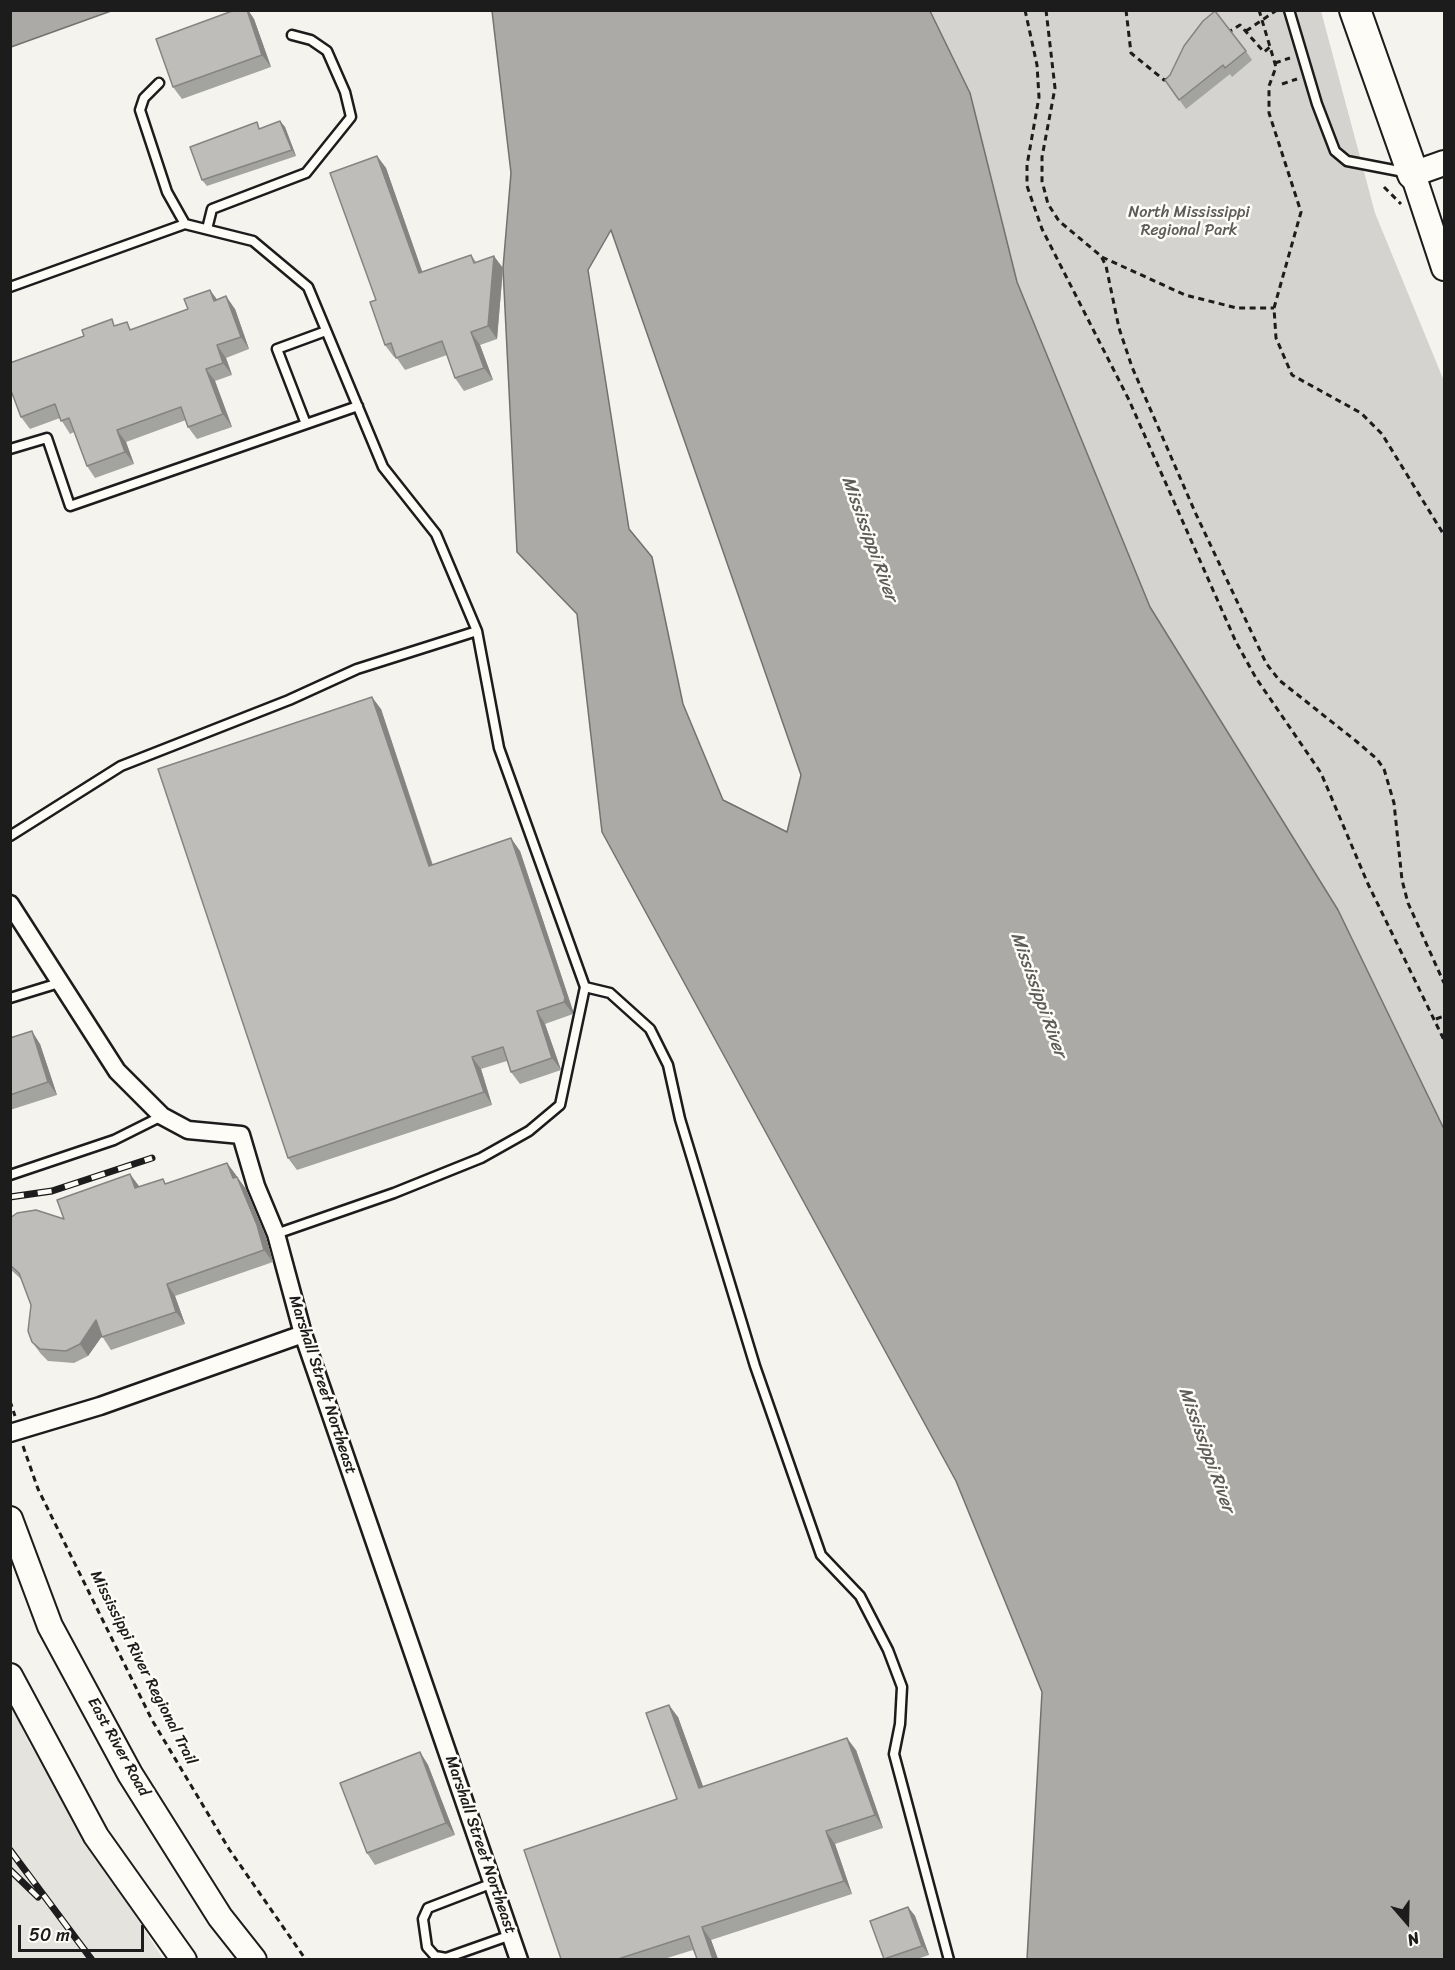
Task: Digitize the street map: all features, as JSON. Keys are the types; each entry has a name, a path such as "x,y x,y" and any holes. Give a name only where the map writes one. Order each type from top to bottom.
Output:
{"highway":[{"path":"1355,10 1413,174"}],"street":[{"path":"1444,163 1413,174 1444,268"},
{"name":"Marshall Street Northeast","path":"10,904 117,1071 162,1116 188,1130 241,1135 256,1186 276,1234 303,1334 519,1959"},
{"path":"14,1432 100,1406 303,1334"},
{"name":"East River Road","path":"10,1519 50,1626 130,1774 220,1917 254,1959"},
{"path":"10,1676 96,1836 184,1959"}],"lane":[{"path":"1289,10 1317,104 1335,151 1347,160 1382,165 1413,174"},
{"path":"207,229 212,209 306,173 351,117 345,92 327,51 311,40 292,35"},
{"path":"159,83 144,98 140,110 167,192 185,224"},
{"path":"10,287 185,224 253,242 308,287 382,467 435,534 477,631 499,748 585,987 560,1105 529,1131 481,1158 276,1234"},
{"path":"306,424 277,349 326,331"},
{"path":"10,449 47,438 70,506 358,406"},
{"path":"10,836 121,766 289,700 357,669 477,631"},
{"path":"10,998 59,983"},
{"path":"585,987 610,993 650,1029 668,1065 680,1119 755,1366 821,1555 860,1596 888,1650 902,1687 900,1724 894,1754 949,1959"},
{"path":"10,1175 114,1140 162,1116"},
{"path":"493,1883 428,1908 423,1919 427,1947 435,1956 446,1958 511,1935"}],"path":[{"path":"1025,10 1038,66 1040,97 1027,165 1027,186 1042,229 1129,400 1236,642 1256,678 1321,773 1368,884 1436,1019 1444,1040"},
{"path":"1046,10 1055,88 1042,157 1042,181 1048,204 1059,221 1101,256 1185,295 1237,308 1274,308"},
{"path":"1126,10 1131,53 1164,80 1172,79"},
{"path":"1259,10 1276,67 1269,86 1269,113 1301,212 1274,308 1276,338 1292,375 1360,413 1382,434 1444,535"},
{"path":"1246,31 1277,10"},
{"path":"1222,36 1240,25 1264,52 1270,47"},
{"path":"1383,187 1406,210"},
{"path":"1101,256 1111,277 1119,328 1132,367 1252,639 1278,680 1356,741 1377,759 1384,770 1394,803 1402,880 1408,903 1444,983"},
{"path":"1436,1019 1444,1016"},
{"name":"Mississippi River Regional Trail","path":"10,1401 14,1432 38,1489 152,1720 229,1849 306,1959"}],"shaded area":[{"path":"10,1702 28,1741 163,1959 11,1959"}],"green space":[{"name":"North Mississippi Regional Park","path":"930,11 1321,11 1375,213 1444,381 1444,1129 1338,910 1150,607 1017,282 970,93"}],"water":[{"path":"11,10 111,10 111,11 11,47"},
{"name":"Mississippi River","path":"492,11 930,11 970,93 1017,282 1150,607 1338,910 1444,1129 1444,1959 1027,1959 1042,1692 956,1481 602,832 577,614 517,552 503,268 511,173","holes":["611,230 801,775 787,832 723,800 683,704 652,557 629,529 588,270"]}],"building":[{"path":"235,10 247,10 262,55 173,87 156,39"},
{"path":"1215,11 1246,51 1225,68 1223,65 1179,100 1165,80 1170,75 1184,46 1203,21"},
{"path":"280,121 292,150 202,180 190,147 257,122 259,129"},
{"path":"377,156 419,273 471,255 474,263 494,256 488,326 471,332 484,368 455,378 442,341 396,358 391,343 385,345 370,302 376,300 330,173"},
{"path":"210,290 214,301 226,296 241,337 217,345 223,363 206,369 223,414 188,427 181,407 117,430 125,452 87,466 69,418 61,421 55,404 21,417 10,388 10,363 84,336 82,330 112,319 114,326 127,322 130,330 188,309 184,299"},
{"path":"372,697 429,866 511,838 565,998 564,1002 537,1011 552,1058 511,1072 503,1047 472,1057 484,1092 288,1158 158,769"},
{"path":"32,1031 48,1082 10,1095 10,1038"},
{"path":"227,1163 233,1178 237,1177 257,1225 264,1250 167,1284 176,1312 102,1337 96,1320 80,1344 66,1351 40,1349 32,1342 28,1331 31,1305 19,1273 10,1265 10,1218 17,1213 36,1210 64,1219 57,1200 130,1174 135,1188 163,1179 165,1184"},
{"path":"669,1705 699,1788 847,1738 875,1815 826,1831 844,1881 702,1927 713,1959 697,1959 689,1936 618,1959 561,1959 524,1850 677,1799 646,1713"},
{"path":"420,1752 446,1823 367,1853 340,1783"},
{"path":"908,1907 922,1946 884,1959 870,1921"}],"railway":[{"path":"10,1197 52,1191 152,1158"},
{"path":"10,1850 92,1960"},
{"path":"10,1870 38,1897"}]}
